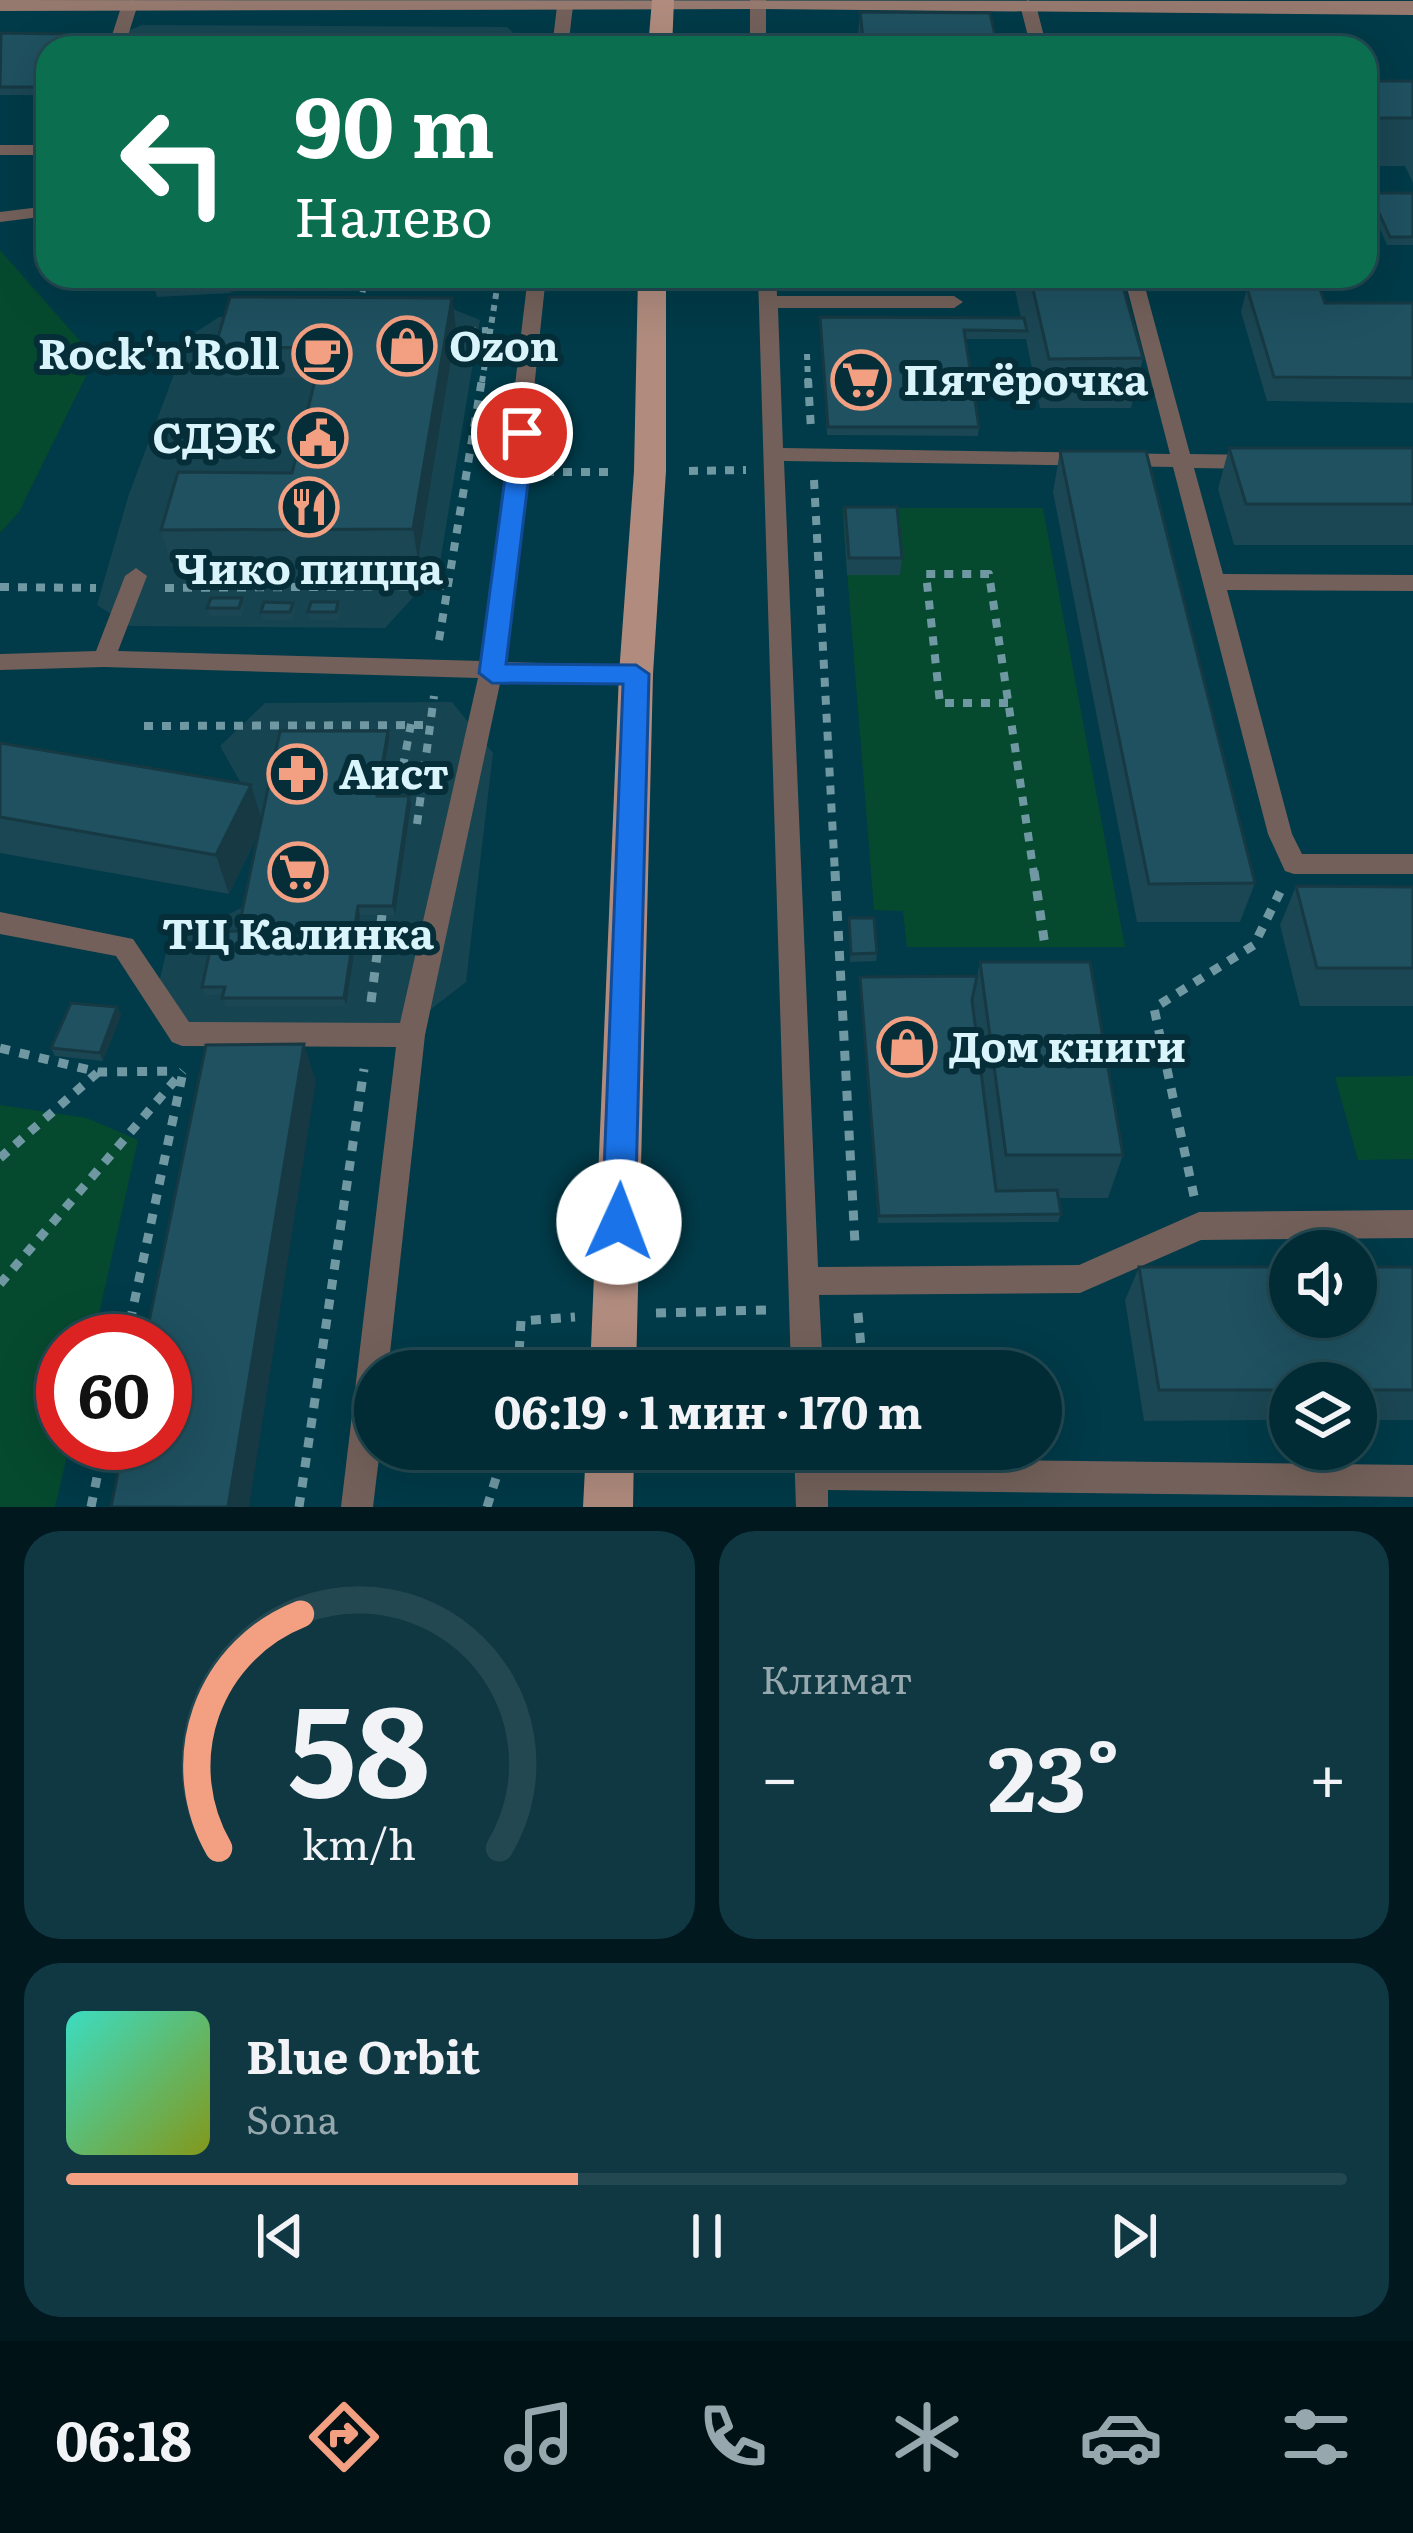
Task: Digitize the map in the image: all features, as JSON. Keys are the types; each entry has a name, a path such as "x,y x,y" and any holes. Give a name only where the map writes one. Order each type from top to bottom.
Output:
{"main road":[{"path":"0,4 565,6 758,1 1413,8"},
{"path":"661,36 662,2"},
{"path":"614,1350 636,674 650,472 652,288"},
{"path":"608,1507 609,1470"}],"lane":[{"path":"758,1 758,36"},
{"path":"120,36 130,4"},
{"path":"1028,4 1037,36"},
{"path":"561,36 565,6"},
{"path":"0,150 36,150"},
{"path":"0,217 36,212"},
{"path":"357,1507 411,1035 492,673 516,505 535,288"},
{"path":"1136,288 1280,834 1294,864 1413,864"},
{"path":"806,1350 768,289 804,303 954,302"},
{"path":"773,454 1274,462"},
{"path":"104,659 132,582"},
{"path":"1213,582 1413,583"},
{"path":"0,662 104,659 435,672 636,674"},
{"path":"0,923 124,946 182,1034 411,1035"},
{"path":"804,1295 857,1281 1080,1279 1199,1226 1413,1224"},
{"path":"811,1477 1413,1481"}],"path":[{"path":"358,311 363,288"},
{"path":"435,672 497,288"},
{"path":"804,303 861,1350"},
{"path":"438,331 490,330"},
{"path":"1008,703 940,703 926,574 988,574 1046,946"},
{"path":"0,587 132,582 446,586"},
{"path":"396,804 411,724"},
{"path":"144,726 432,725"},
{"path":"1199,1226 1154,1008 1254,945 1294,864"},
{"path":"367,1035 382,915"},
{"path":"0,1284 183,1071 132,1314"},
{"path":"0,1157 98,1072"},
{"path":"519,1350 521,1321 804,1295 858,1312"},
{"path":"91,1507 99,1470"},
{"path":"487,1507 498,1470"}],"shaded area":[{"path":"142,25 507,27 517,36 113,36"},
{"path":"453,309 480,320 439,569 385,628 130,626 97,605 129,494 188,337 219,317"},
{"path":"452,702 493,753 466,982 390,1041 186,1039 152,1012 168,945 241,908 264,824 220,746 265,703"}],"green space":[{"path":"0,250 95,358 19,512 0,533"},
{"path":"842,508 1043,508 1125,947 907,947 903,911 874,910"},
{"path":"1413,1076 1413,1159 1358,1160 1335,1077"},
{"path":"0,1105 87,1118 138,1140 99,1314 36,1314 36,1470 64,1470 55,1507 0,1507"}],"building":[{"path":"860,12 990,13 995,36 863,36"},
{"path":"1,33 63,34 36,36 36,87 0,87"},
{"path":"1377,81 1413,81 1413,118 1377,118"},
{"path":"1377,193 1413,193 1413,237 1390,237 1377,208"},
{"path":"1033,288 1123,288 1143,358 1049,359"},
{"path":"1247,288 1320,289 1325,303 1413,303 1413,378 1274,377"},
{"path":"230,297 452,298 413,529 161,530 178,472 292,473 323,348 215,347"},
{"path":"820,317 1024,318 1027,331 964,330 979,427 828,427"},
{"path":"1229,448 1413,448 1413,504 1246,504"},
{"path":"1060,451 1146,451 1255,883 1149,884"},
{"path":"845,507 897,507 902,558 849,558"},
{"path":"211,598 242,598 239,608 207,608"},
{"path":"264,602 293,603 290,612 261,612"},
{"path":"311,602 338,602 336,612 308,612"},
{"path":"280,731 388,731 377,796 409,796 393,906 358,906 344,998 222,998 225,987 202,987 214,932 238,931"},
{"path":"0,743 251,785 216,855 0,817"},
{"path":"1296,886 1413,887 1413,968 1317,968"},
{"path":"849,918 874,918 877,953 851,954"},
{"path":"980,962 1090,962 1123,1155 1006,1155"},
{"path":"977,976 972,1000 996,1191 1057,1190 1061,1214 879,1216 860,977"},
{"path":"71,1003 117,1007 100,1053 51,1048"},
{"path":"304,1044 228,1507 111,1507 119,1470 192,1470 192,1314 151,1314 206,1045"},
{"path":"1139,1267 1269,1267 1269,1338 1377,1338 1377,1267 1413,1267 1413,1390 1377,1390 1377,1362 1269,1362 1269,1390 1159,1390"}],"place":[{"name":"Ozon","path":"407,346"},
{"name":"Rock'n'Roll","path":"322,354"},
{"name":"Пятёрочка","path":"861,380"},
{"name":"СДЭК","path":"318,438"},
{"name":"Чико пицца","path":"309,507"},
{"name":"Аист","path":"297,774"},
{"name":"ТЦ Калинка","path":"298,872"},
{"name":"Дом книги","path":"907,1047"}],"route":[{"path":"522,433 492,673 636,674 619,1222"}]}
